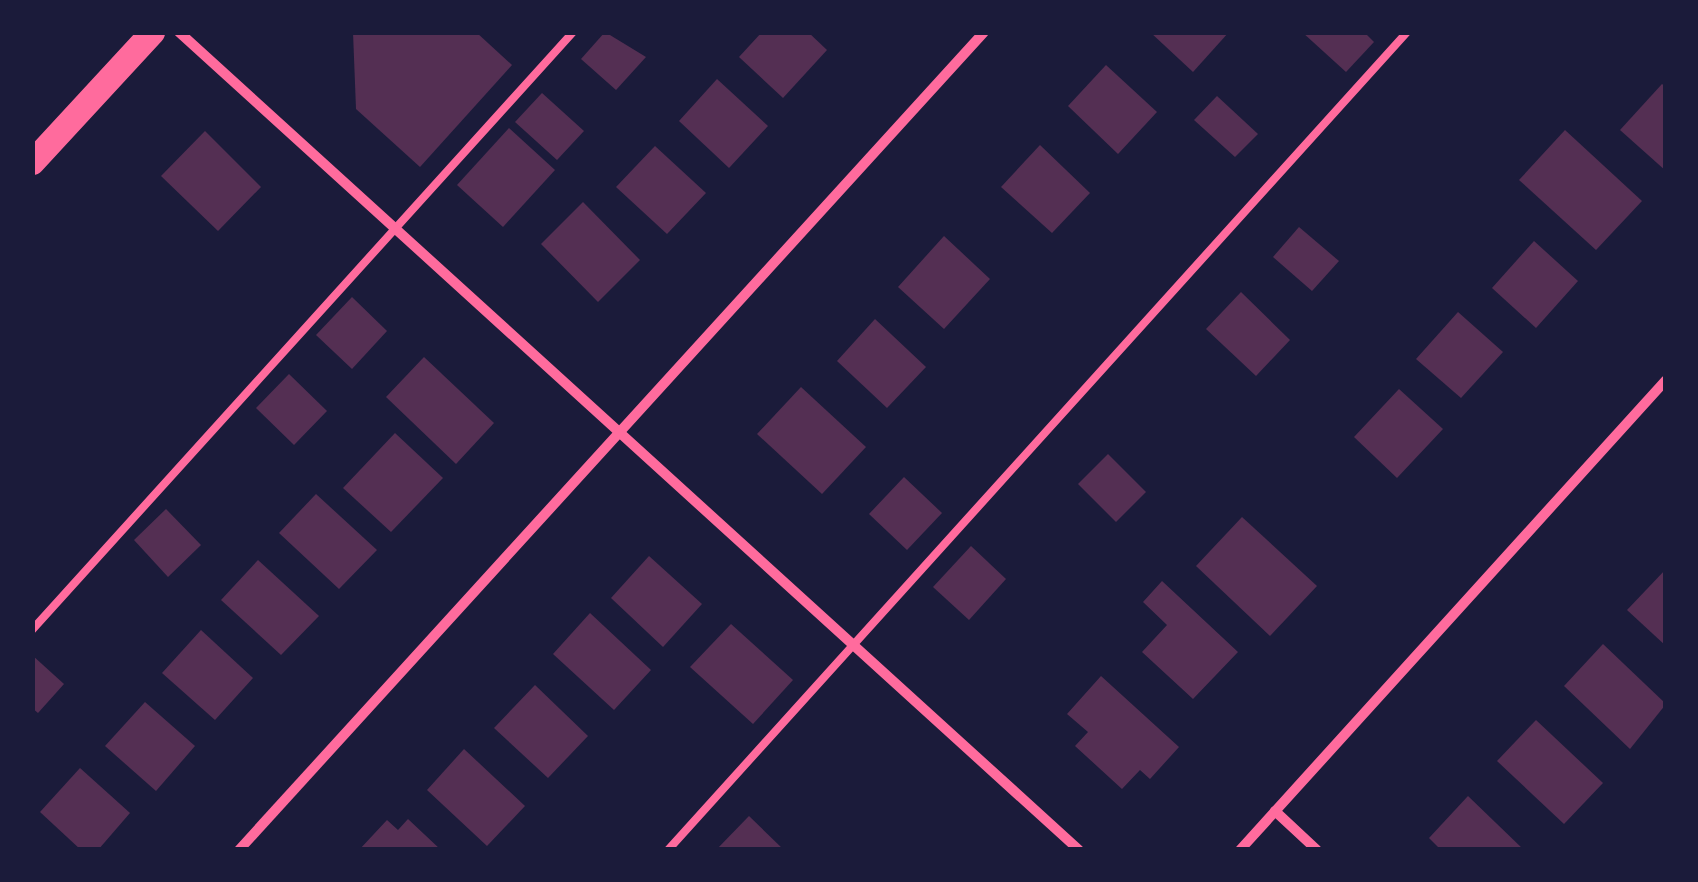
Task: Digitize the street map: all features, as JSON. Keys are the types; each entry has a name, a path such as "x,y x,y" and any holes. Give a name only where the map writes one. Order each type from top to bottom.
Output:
{"main road":[{"path":"32,162 152,32"}],"street":[{"path":"179,32 398,225 1080,850"},
{"path":"240,850 984,32"},
{"path":"1240,850 1666,380"},
{"path":"1275,811 1317,850"}],"lane":[{"path":"32,630 574,32"},
{"path":"668,850 851,641 1407,32"}],"building":[{"path":"353,32 476,32 512,65 420,167 356,109"},
{"path":"605,32 646,57 616,90 581,59"},
{"path":"762,32 808,32 827,50 783,98 739,57"},
{"path":"1150,32 1229,32 1193,72"},
{"path":"1302,32 1364,32 1374,42 1346,72"},
{"path":"1106,65 1157,112 1118,154 1068,106"},
{"path":"717,79 768,126 729,168 679,121"},
{"path":"1662,84 1666,87 1666,171 1620,130"},
{"path":"542,93 584,131 557,160 515,122"},
{"path":"1217,96 1258,134 1235,157 1194,120"},
{"path":"509,128 555,170 503,227 457,185"},
{"path":"1565,130 1642,201 1596,250 1519,180"},
{"path":"205,131 261,187 218,231 161,176"},
{"path":"1040,145 1090,193 1052,233 1001,187"},
{"path":"655,146 706,193 667,234 616,187"},
{"path":"583,202 640,260 598,302 541,244"},
{"path":"1299,227 1339,261 1312,291 1273,257"},
{"path":"944,236 990,279 944,329 898,287"},
{"path":"1534,241 1578,281 1536,328 1492,288"},
{"path":"1241,292 1290,340 1256,376 1206,329"},
{"path":"352,297 387,331 352,369 316,335"},
{"path":"1458,312 1503,352 1461,398 1416,359"},
{"path":"875,319 926,367 887,408 837,361"},
{"path":"424,357 494,423 456,464 386,397"},
{"path":"289,374 327,411 294,445 256,408"},
{"path":"801,387 866,447 822,494 757,434"},
{"path":"1399,389 1443,429 1397,478 1354,437"},
{"path":"395,433 443,478 391,532 343,488"},
{"path":"1108,454 1146,492 1116,522 1078,484"},
{"path":"904,477 942,513 907,550 869,514"},
{"path":"316,494 377,550 339,589 279,533"},
{"path":"166,509 201,545 168,577 134,540"},
{"path":"1242,517 1317,586 1270,636 1196,566"},
{"path":"971,546 1006,579 969,620 933,587"},
{"path":"649,556 702,604 663,647 611,598"},
{"path":"258,560 319,616 281,655 221,600"},
{"path":"1666,569 1666,646 1627,610"},
{"path":"1162,581 1238,652 1193,699 1142,652 1167,625 1143,602"},
{"path":"590,613 651,670 614,710 553,654"},
{"path":"731,624 793,680 753,724 690,667"},
{"path":"201,630 253,678 215,720 162,673"},
{"path":"1603,644 1666,704 1630,749 1564,686"},
{"path":"32,655 64,684 38,713 32,708"},
{"path":"1101,676 1179,747 1150,779 1140,770 1122,789 1075,746 1088,732 1067,714"},
{"path":"535,685 588,736 548,778 494,728"},
{"path":"145,702 195,746 156,791 105,746"},
{"path":"1536,720 1603,783 1564,824 1497,761"},
{"path":"464,749 525,806 487,846 427,790"},
{"path":"80,768 130,813 98,850 81,850 40,812"},
{"path":"1468,796 1524,850 1441,850 1429,838"},
{"path":"749,816 784,850 716,850"},
{"path":"408,819 441,850 359,850 387,820 398,830"}]}
